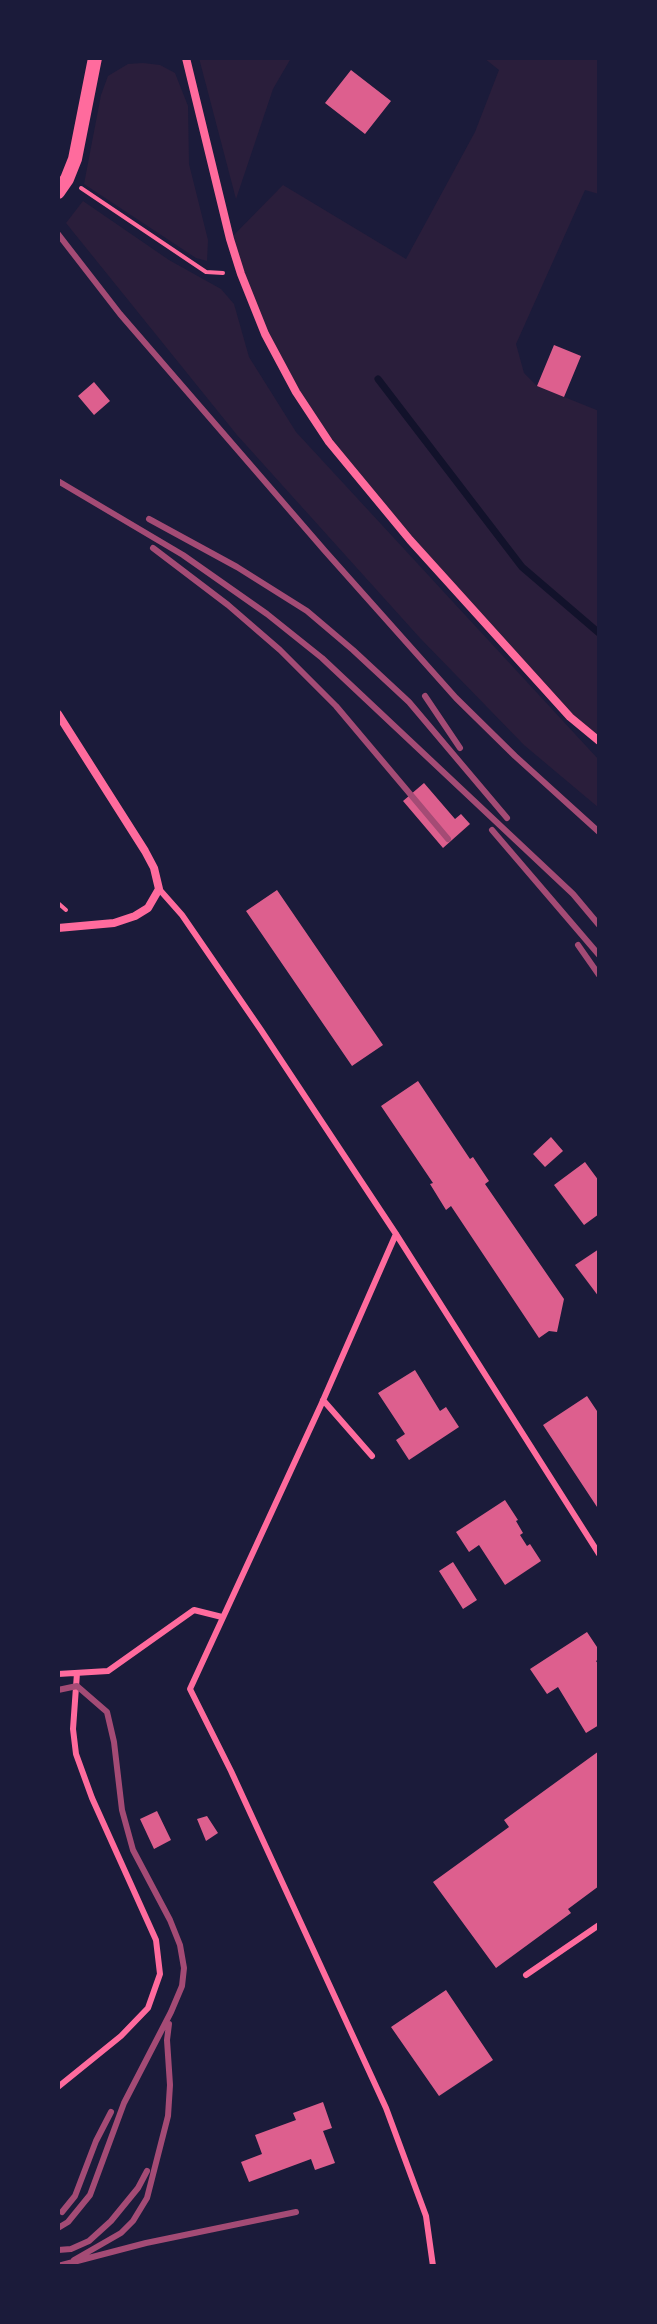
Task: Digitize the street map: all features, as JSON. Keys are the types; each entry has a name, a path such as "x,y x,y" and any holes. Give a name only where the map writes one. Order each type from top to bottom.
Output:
{"street":[{"path":"58,192 75,159 95,58"},
{"path":"186,58 230,239 265,334 283,368 329,442 410,540 538,683 570,717 599,741"},
{"path":"58,714 145,851 154,868 159,889 148,908 135,916 114,923 58,928"}],"lane":[{"path":"159,889 182,915 396,1234 599,1554"},
{"path":"396,1234 190,1689 386,2108 426,2216 433,2266"},
{"path":"323,1400 372,1456"},
{"path":"58,1674 108,1671 194,1610 222,1617"},
{"path":"58,2087 121,2036 148,2008 160,1974 156,1940 92,1798 76,1754 73,1729 77,1673"},
{"path":"526,1975 599,1925"}],"path":[{"path":"67,179 206,272 241,274"}],"shaded area":[{"path":"199,58 291,58 273,89 236,199"},
{"path":"484,58 599,58 599,194 585,190 516,344 524,373 537,386 599,411 599,741 570,717 329,442 265,334 230,239 283,185 406,259 475,132 499,70"},
{"path":"128,64 160,65 175,73 188,106 189,164 208,240 207,261 196,258 84,184 101,95 108,76"},
{"path":"83,201 169,260 221,289 234,304 249,357 296,432 599,760 599,808 524,745 420,638 237,435 66,223"}],"building":[{"path":"351,70 391,101 365,134 325,103"},
{"path":"554,345 581,356 564,397 537,386"},
{"path":"94,382 110,401 94,415 78,396"},
{"path":"424,783 455,819 461,814 470,824 443,848 403,801"},
{"path":"277,890 383,1045 352,1066 246,911"},
{"path":"418,1081 470,1159 473,1157 489,1181 485,1184 564,1299 557,1332 549,1331 539,1338 451,1206 446,1210 430,1184 433,1183 381,1106"},
{"path":"551,1137 563,1151 545,1167 533,1154"},
{"path":"585,1162 599,1181 599,1214 584,1225 554,1185"},
{"path":"599,1249 599,1297 575,1265"},
{"path":"415,1370 440,1411 446,1407 459,1427 409,1460 396,1440 405,1434 378,1393"},
{"path":"587,1396 599,1414 599,1510 543,1425"},
{"path":"505,1500 518,1520 523,1533 520,1535 541,1561 505,1585 479,1545 469,1552 456,1532"},
{"path":"453,1562 477,1600 463,1609 439,1571"},
{"path":"587,1632 599,1650 596,1661 599,1665 599,1725 586,1733 558,1687 547,1694 530,1669"},
{"path":"599,1751 599,1886 568,1909 571,1913 496,1968 433,1882 509,1827 504,1820"},
{"path":"157,1811 171,1840 154,1849 140,1819"},
{"path":"207,1816 218,1833 206,1841 197,1819"},
{"path":"446,1990 493,2060 439,2096 391,2027"},
{"path":"323,2102 332,2128 323,2131 335,2163 315,2170 311,2159 249,2182 241,2162 262,2154 255,2135 296,2120 293,2113"}],"waterway":[{"path":"378,379 522,567 599,633"}],"railway":[{"path":"58,234 120,314 456,698 599,832"},
{"path":"58,481 183,555 267,614 322,658 573,894 599,925"},
{"path":"149,519 237,567 307,611 409,702 507,818"},
{"path":"153,548 228,605 280,650 336,706 448,839"},
{"path":"425,696 460,748"},
{"path":"492,830 599,955"},
{"path":"578,945 599,975"},
{"path":"58,1690 77,1686 107,1712 122,1810 133,1850 170,1920 180,1945 184,1968 182,1986 124,2103 90,2195 68,2222 58,2228"},
{"path":"74,2260 121,2233 133,2221 147,2198 168,2116 169,2024"},
{"path":"62,2212 75,2196 111,2112"},
{"path":"58,2250 71,2249 89,2241 111,2221 138,2188 147,2171"},
{"path":"58,2266 146,2243 296,2212"}]}
